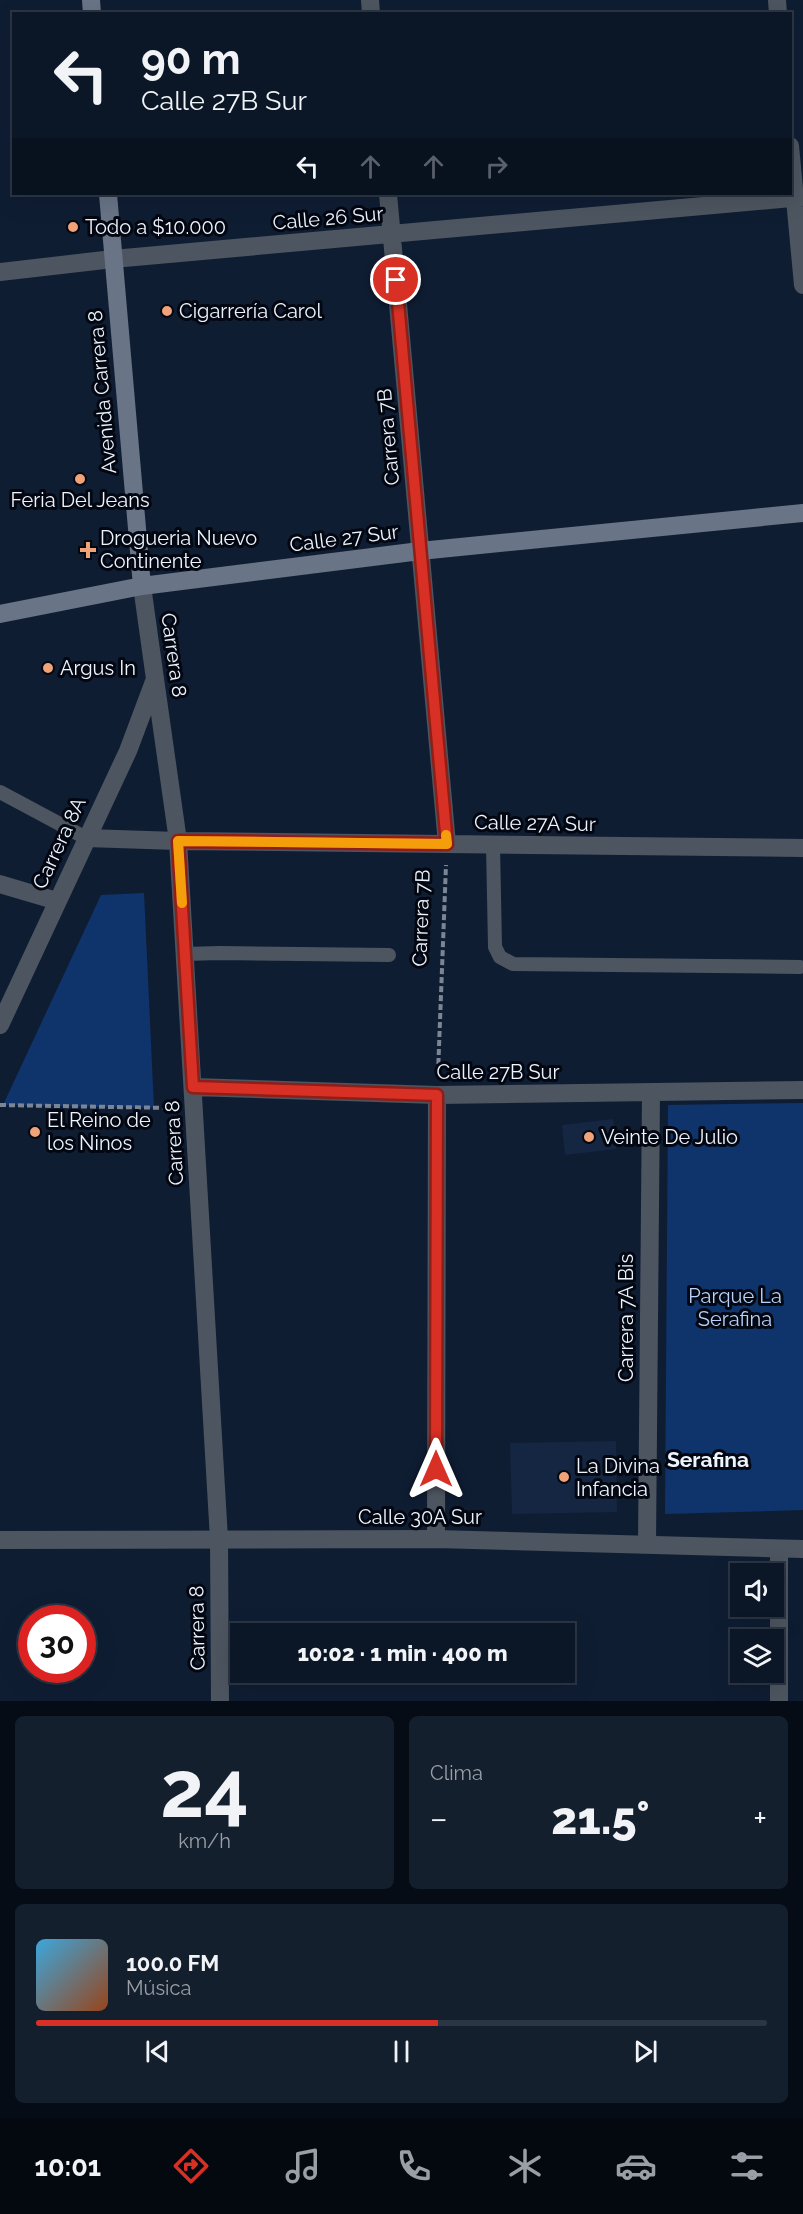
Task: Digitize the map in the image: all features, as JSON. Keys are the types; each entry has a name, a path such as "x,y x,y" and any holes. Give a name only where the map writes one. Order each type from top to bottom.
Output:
{"main road":[{"name":"Avenida Carrera 8","path":"108,195 142,586"},
{"name":"Calle 27 Sur","path":"0,614 142,586 420,551 803,513"}],"street":[{"path":"792,158 799,198 803,285"},
{"name":"Carrera 7B","path":"388,195 447,844"},
{"name":"Calle 26 Sur","path":"0,272 114,259 799,198"},
{"name":"Carrera 8","path":"142,586 178,841 219,1539 220,1701"},
{"name":"Carrera 8A","path":"0,1025 128,752 155,679"},
{"name":"Calle 27A Sur","path":"86,838 803,848"},
{"path":"0,884 57,901"},
{"name":"Calle 27B Sur","path":"193,1087 437,1095 803,1090"},
{"name":"Carrera 7A Bis","path":"647,1544 651,1093"},
{"path":"436,1539 437,1095"},
{"name":"Calle 30A Sur","path":"0,1540 436,1539 803,1549"},
{"path":"779,1549 779,1701"}],"lane":[{"path":"0,792 86,838"},
{"path":"493,845 495,946 500,957 513,964 800,967"},
{"path":"185,954 389,955"}],"path":[{"name":"Carrera 7B","path":"437,1095 447,844"},
{"path":"0,1104 194,1108"}],"shaded area":[{"name":"Veinte De Julio","path":"613,1119 616,1149 565,1155 562,1125"},
{"name":"La Divina Infancia","path":"616,1441 617,1512 512,1514 510,1443"}],"green space":[{"path":"144,893 154,1108 3,1105 101,895"},
{"name":"Parque La Serafina","path":"803,1103 803,1510 665,1514 668,1105"}],"slow traffic":[{"path":"182,903 178,841 447,844 446,835"}],"place":[{"name":"Todo a $10.000","path":"73,227"},
{"name":"Cigarrería Carol","path":"167,311"},
{"name":"Feria Del Jeans","path":"80,479"},
{"name":"Drogueria Nuevo Continente","path":"88,550"},
{"name":"Argus In","path":"48,668"},
{"name":"El Reino de los Ninos","path":"35,1132"},
{"name":"Veinte De Julio","path":"589,1137"},
{"name":"La Divina Infancia","path":"564,1477"}],"district":[{"name":"Serafina","path":"708,1460"}],"route":[{"path":"396,280 447,844 178,841 193,1087 437,1095 436,1469"}]}
